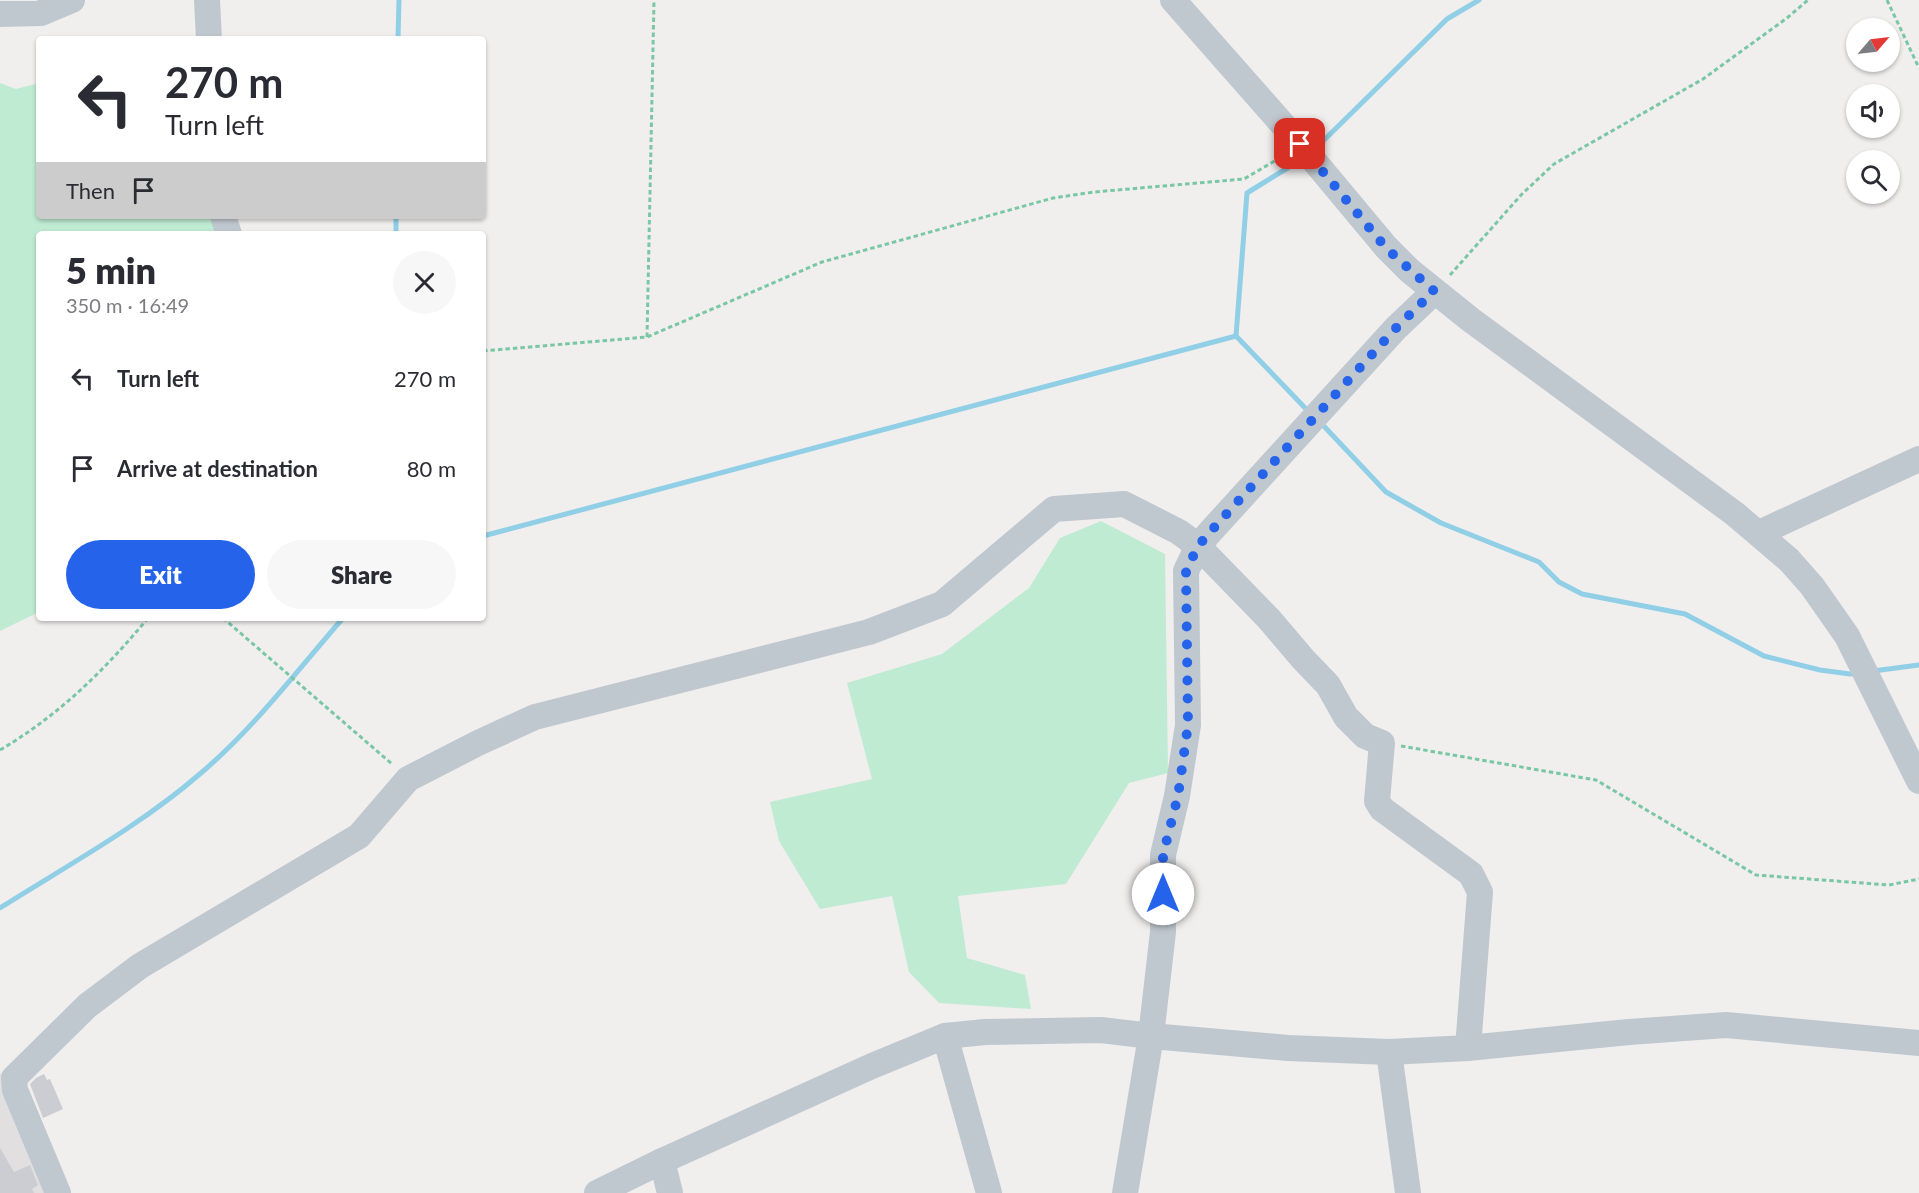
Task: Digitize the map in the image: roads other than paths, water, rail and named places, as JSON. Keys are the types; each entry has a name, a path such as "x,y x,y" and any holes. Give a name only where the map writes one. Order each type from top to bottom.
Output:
{"street":[{"path":"0,15 41,13 72,0"},
{"path":"207,0 209,36"},
{"path":"1173,0 1300,144 1386,248 1434,291 1759,533 1789,560 1812,586 1842,628 1919,781"},
{"path":"1125,1193 1151,1036 1163,932 1163,855 1178,796 1188,725 1186,571 1198,546 1396,328 1434,291"},
{"path":"1759,533 1919,459"},
{"path":"58,1193 15,1090 7,1081 87,1006 140,966 359,836 408,779 535,717 869,632 942,604 1054,509 1124,504 1179,532 1198,546 1269,619 1328,685 1346,717 1365,736 1382,743 1377,801 1382,809 1471,874 1480,892 1468,1048"},
{"path":"597,1193 872,1066 945,1036 985,1032 1101,1030 1288,1048 1389,1052 1468,1048 1726,1025 1919,1043"},
{"path":"945,1036 989,1193"},
{"path":"1389,1052 1408,1193"},
{"path":"662,1161 670,1193"}],"waterway":[{"path":"398,36 399,0"},
{"path":"1315,149 1447,19 1479,0"},
{"path":"1236,336 1247,193 1302,159"},
{"path":"396,219 396,231"},
{"path":"486,535 1236,336 1309,412"},
{"path":"1320,422 1386,492 1441,523 1539,562 1559,582 1582,594 1685,614 1764,656 1820,670 1858,673"},
{"path":"0,908 129,828 201,773 257,718 340,621"},
{"path":"1873,671 1919,665"}]}
